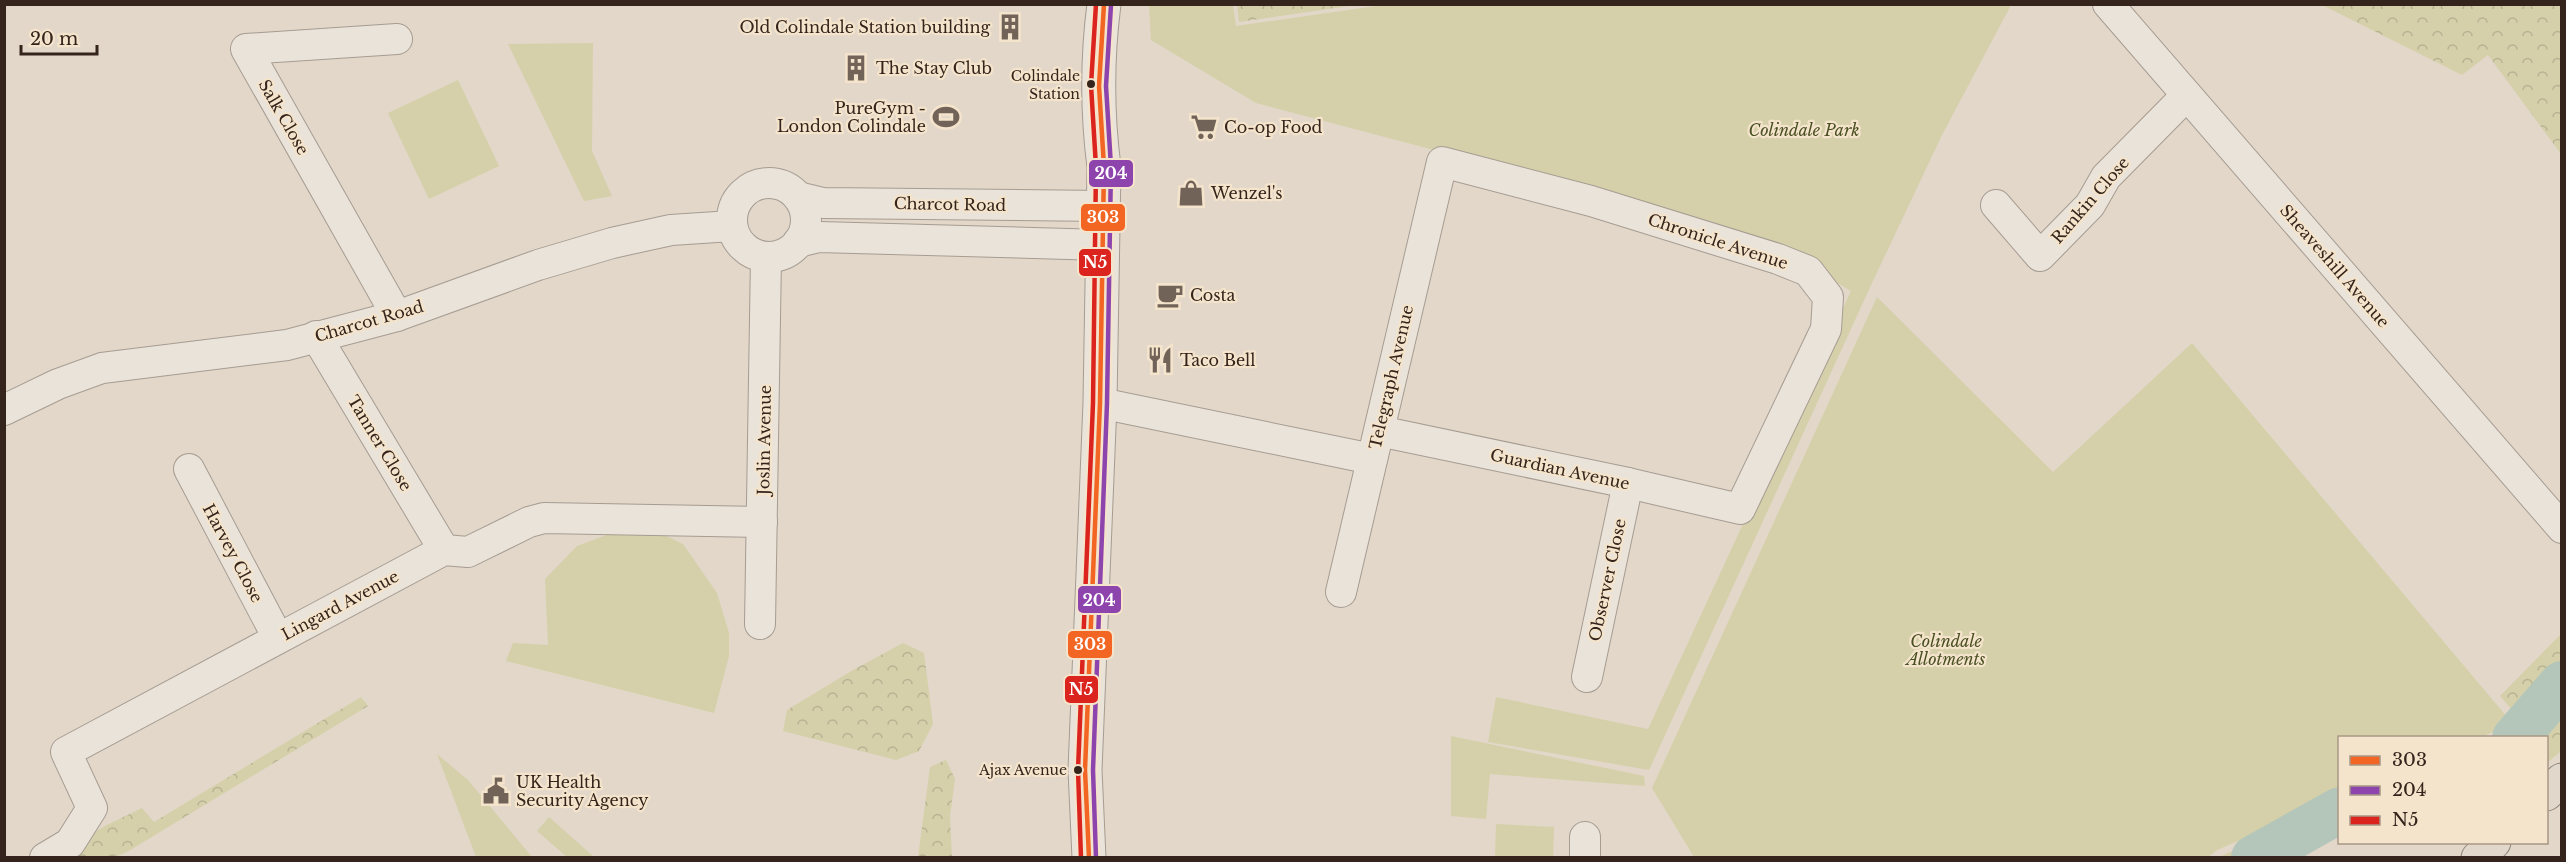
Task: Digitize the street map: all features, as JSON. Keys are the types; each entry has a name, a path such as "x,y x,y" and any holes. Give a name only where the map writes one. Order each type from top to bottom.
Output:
{"main road":[{"path":"2548,793 2562,780"},
{"path":"2478,858 2493,844"}],"street":[{"path":"1089,858 1085,770 1100,403 1104,167 1099,129 1099,40 1104,4"},
{"name":"Sheaveshill Avenue","path":"2108,4 2562,528"},
{"name":"Salk Close","path":"397,39 246,49 397,316"},
{"name":"Rankin Close","path":"1996,205 2040,256 2090,205 2106,177 2186,96"},
{"name":"Telegraph Avenue","path":"1341,592 1442,162"},
{"name":"Chronicle Avenue","path":"1442,162 1591,201 1778,259 1808,271 1828,297 1826,329 1740,509"},
{"name":"Charcot Road","path":"4,410 58,384 102,368 287,345 397,316 538,265 612,243 671,230 732,226 735,205 749,188 770,183 781,185 798,197 824,203 1104,206"},
{"path":"732,226 736,238 744,248 754,254 766,257 778,256 790,251 804,232 806,219 804,208 798,197"},
{"path":"798,242 819,237 1103,245"},
{"name":"Joslin Avenue","path":"760,624 766,257"},
{"name":"Tanner Close","path":"316,336 444,550"},
{"name":"Guardian Avenue","path":"1100,403 1628,483 1740,509"},
{"name":"Harvey Close","path":"189,469 278,638"},
{"name":"Observer Close","path":"1587,677 1628,483"},
{"name":"Lingard Avenue","path":"45,858 70,843 92,808 66,752 444,550 468,552 544,518 762,522"}],"green space":[{"path":"1237,4 1356,5 1239,22"},
{"name":"Colindale Park","path":"1390,4 2011,5 1942,135 1649,770 1488,742 1496,697 1648,729 1851,291 1795,259 1563,184 1256,103 1151,40 1149,5 1233,5 1236,26"},
{"path":"2322,5 2561,5 2561,154 2488,55 2462,75"},
{"path":"593,43 592,151 612,196 584,201 508,44"},
{"path":"458,80 499,166 429,199 388,113"},
{"name":"Colindale Allotments","path":"1877,297 2053,472 2192,343 2513,724 2483,736 2338,736 2338,798 2217,850 2208,857 1694,857 1652,788"},
{"path":"639,523 683,544 717,593 729,633 729,656 714,713 506,661 513,643 548,645 545,579 577,546"},
{"path":"2561,634 2561,751 2548,762 2548,736 2497,736 2517,728 2522,721 2500,696"},
{"path":"903,643 924,653 933,724 919,751 896,760 783,731 787,710"},
{"path":"361,697 368,706 127,852 115,857 52,858 105,826 142,808 154,822"},
{"path":"1451,736 1644,776 1645,786 1490,774 1486,819 1451,816"},
{"path":"437,754 468,780 532,857 476,857"},
{"path":"946,760 955,779 950,816 952,857 918,857 930,767"},
{"path":"2338,804 2338,822 2266,857 2219,857"},
{"path":"549,817 594,857 567,857 537,831"},
{"path":"1496,824 1554,827 1553,857 1495,857"}],"waterway":[{"path":"2517,736 2562,684"},
{"path":"2254,858 2338,811"}],"transit line":[{"name":"N5","path":"1081,858 1078,770 1093,403 1096,167 1091,85 1096,4"},
{"name":"303","path":"1089,858 1085,770 1100,403 1104,167 1099,86 1104,4"},
{"name":"204","path":"1096,858 1093,770 1107,403 1111,167 1106,86 1111,5"}],"place":[{"name":"Old Colindale Station building","path":"1010,27"},
{"name":"The Stay Club","path":"856,68"},
{"name":"Colindale Station","path":"1091,84"},
{"name":"PureGym - London Colindale","path":"946,117"},
{"name":"Co-op Food","path":"1204,127"},
{"name":"Wenzel's","path":"1191,193"},
{"name":"Costa","path":"1170,295"},
{"name":"Taco Bell","path":"1160,360"},
{"name":"Ajax Avenue","path":"1078,770"},
{"name":"UK Health Security Agency","path":"496,791"}]}
